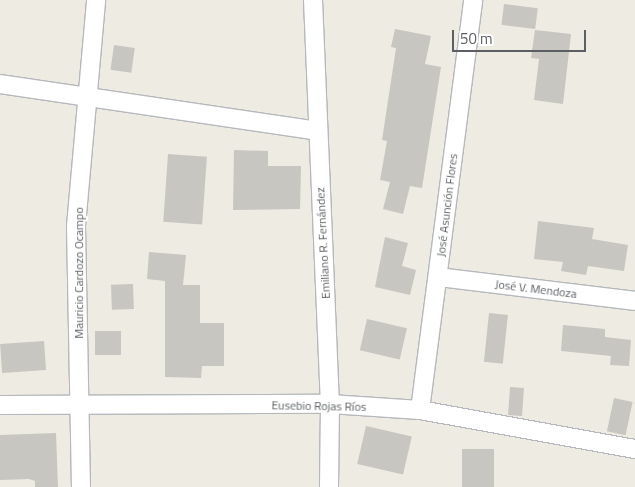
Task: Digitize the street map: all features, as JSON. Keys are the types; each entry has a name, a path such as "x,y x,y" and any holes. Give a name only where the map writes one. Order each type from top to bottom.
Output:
{"street":[{"name":"Mauricio Cardozo Ocampo","path":"81,487 76,226 96,0"},
{"name":"Emiliano R. Fernández","path":"313,0 330,404 329,487"},
{"name":"José Asunción Flores","path":"420,410 473,0"},
{"path":"0,84 318,131"},
{"name":"José V. Mendoza","path":"438,277 635,301"},
{"name":"Eusebio Rojas Ríos","path":"0,405 330,404 420,410 635,449"}],"building":[{"path":"504,4 538,8 535,29 501,25"},
{"path":"395,29 431,36 425,64 441,67 422,188 410,186 403,214 383,209 390,182 380,180 387,141 382,140 396,48 391,47"},
{"path":"535,30 571,34 563,104 534,100 539,59 531,58"},
{"path":"114,45 135,48 131,73 111,70"},
{"path":"234,150 268,151 268,166 301,166 300,209 233,210"},
{"path":"168,154 207,157 202,225 163,222"},
{"path":"538,221 594,228 592,239 628,245 624,271 588,266 586,275 561,271 563,262 534,259"},
{"path":"385,237 408,243 402,266 416,270 410,295 375,287"},
{"path":"149,252 186,255 183,285 200,285 200,323 224,323 224,366 202,366 201,378 165,377 165,281 147,279"},
{"path":"133,284 134,309 112,310 111,285"},
{"path":"489,313 508,315 503,364 484,362"},
{"path":"367,319 407,328 400,359 360,350"},
{"path":"563,325 605,329 605,337 631,340 629,366 610,365 611,356 561,351"},
{"path":"95,331 121,331 121,355 95,355"},
{"path":"44,341 46,370 2,373 0,344"},
{"path":"510,387 524,388 522,416 508,415"},
{"path":"614,398 633,402 626,435 607,431"},
{"path":"366,426 412,437 403,475 357,464"},
{"path":"56,433 58,487 35,487 35,481 29,479 0,480 0,435"},
{"path":"462,449 494,449 494,487 462,487"}]}
